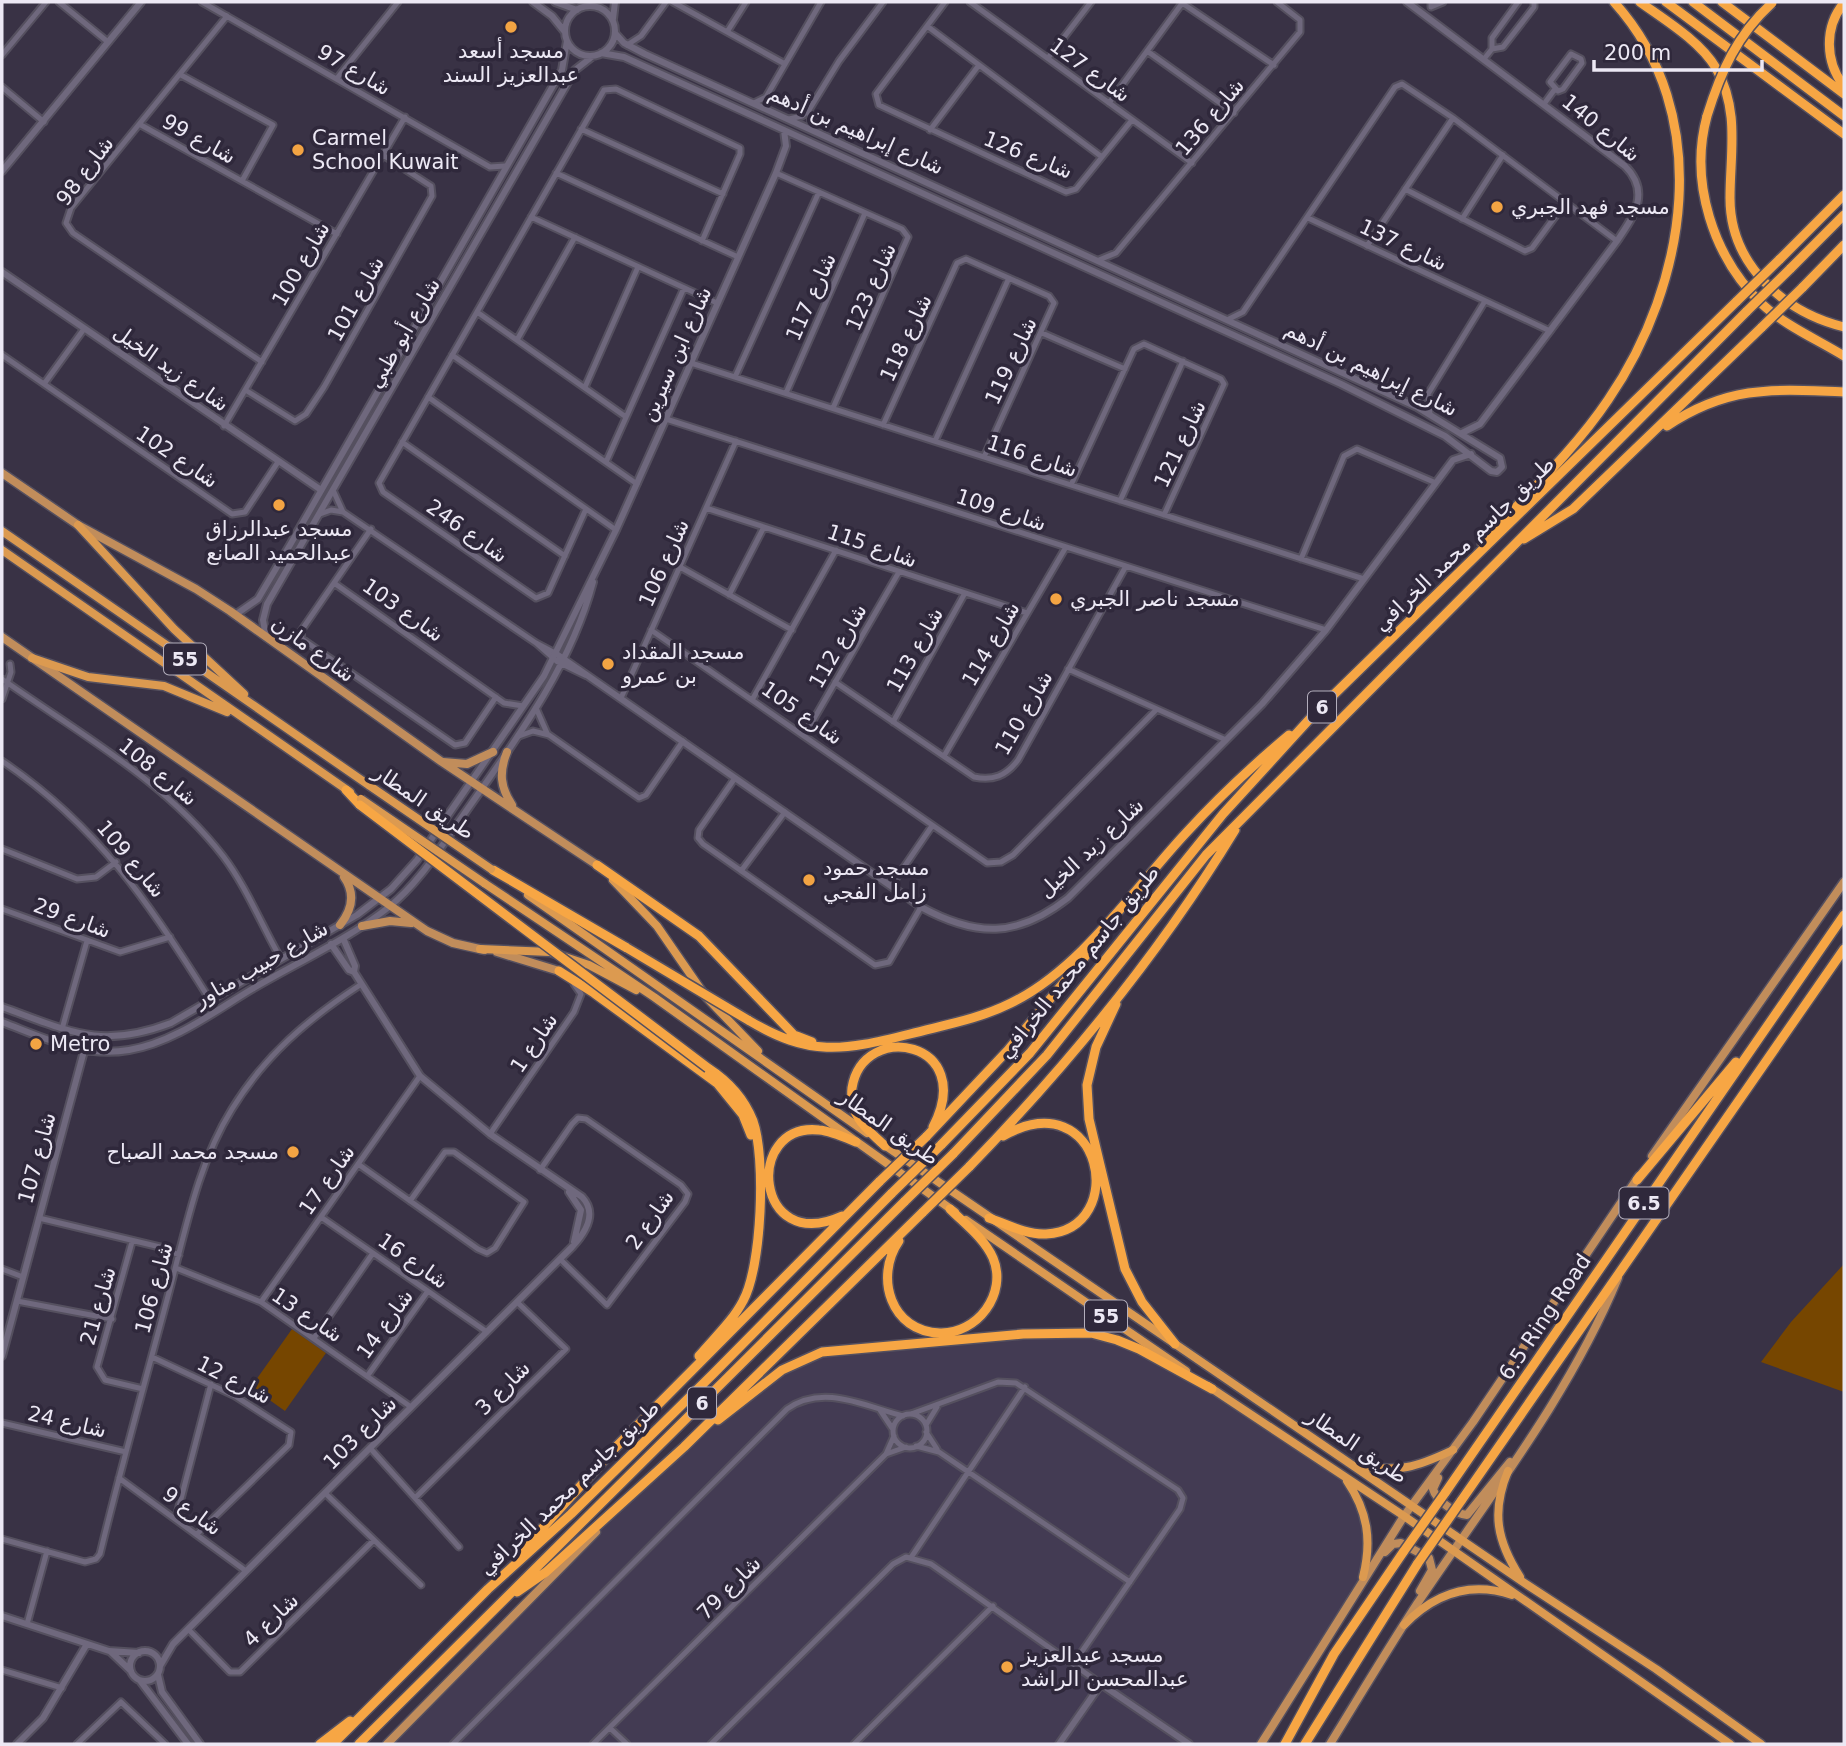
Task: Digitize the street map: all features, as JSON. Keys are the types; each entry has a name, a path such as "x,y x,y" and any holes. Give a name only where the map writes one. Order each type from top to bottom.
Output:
{"highway":[{"path":"1423,606 1600,412 1637,352 1658,303 1674,245 1678,216 1680,190 1676,122 1650,51 1631,21 1614,2"},
{"path":"1640,2 1687,38 1715,67 1732,113 1732,222 1755,274 1798,310 1844,327"},
{"path":"1666,2 1844,134"},
{"path":"1693,2 1844,116"},
{"path":"1722,2 1844,94"},
{"path":"1773,2 1745,32 1728,56 1707,116 1702,145 1705,200 1716,239 1738,278 1764,306 1844,356"},
{"path":"1844,4 1833,20 1829,48 1837,76 1844,86"},
{"name":"طريق جاسم محمد الخرافي","path":"333,1744 488,1590 609,1476 941,1145 1030,1053 1223,814 1316,712 1423,606 1555,482 1844,195"},
{"name":"طريق جاسم محمد الخرافي","path":"359,1744 953,1154 1047,1055 1206,855 1510,547 1844,215"},
{"path":"1510,547 1573,509 1844,245"},
{"path":"1829,347 1844,349"},
{"path":"1645,441 1693,409 1732,395 1771,389 1844,392"},
{"path":"78,525 199,655 275,721"},
{"name":"طريق المطار","path":"2,531 492,869 989,1218 1523,1582 1656,1669 1761,1744"},
{"name":"طريق المطار","path":"2,550 346,790"},
{"path":"32,658 88,677 164,686 251,723"},
{"path":"492,869 748,1020 792,1043 821,1048 872,1044 960,1021 1013,1002 1064,964 1218,800 1316,712"},
{"path":"346,790 728,1083 744,1102 756,1133 760,1162 757,1249 750,1286 729,1321 674,1387"},
{"name":"طريق المطار","path":"360,802 654,997 950,1209 1212,1389 1404,1516 1730,1744"},
{"path":"498,1605 546,1572 684,1447 990,1145 1117,1000 1212,868 1243,817"},
{"path":"597,865 699,936 794,1035 806,1041 845,1047"},
{"path":"597,865 657,926 706,997 778,1070"},
{"path":"488,1590 576,1490 674,1387 847,1213 927,1137 1009,1051 1070,979 1146,879"},
{"name":"6.5 Ring Road","path":"1284,1744 1342,1643 1404,1551 1844,915"},
{"path":"480,949 550,952 569,957 654,997"},
{"name":"6.5 Ring Road","path":"1305,1744 1418,1563 1844,949"},
{"path":"559,971 594,993 725,1091 743,1115 760,1162"},
{"path":"1117,1000 1113,1016 1096,1047 1087,1085 1089,1119 1125,1269 1142,1302 1175,1344"},
{"path":"1637,1180 1762,1031"},
{"path":"885,1146 857,1116 851,1094 858,1069 867,1059 886,1049 899,1046 919,1052 942,1076 945,1086 943,1107 927,1137"},
{"path":"989,1218 1030,1233 1058,1232 1086,1212 1096,1190 1098,1177 1097,1164 1084,1142 1060,1125 1046,1123 1024,1126 990,1145"},
{"path":"847,1213 824,1222 798,1222 778,1208 772,1198 768,1174 773,1154 799,1132 820,1130 856,1142"},
{"path":"913,1222 891,1253 885,1281 888,1294 905,1320 929,1332 955,1331 979,1318 987,1308 993,1298 997,1269 984,1243 950,1209"},
{"path":"684,1447 782,1370 822,1352 1023,1334 1091,1333 1139,1349 1212,1389"},
{"path":"1354,1465 1391,1471 1425,1463 1452,1450"},
{"path":"1508,1471 1496,1510 1498,1532 1506,1554 1523,1582"},
{"path":"1343,1475 1365,1515 1369,1535 1363,1577"},
{"path":"1404,1625 1437,1598 1457,1591 1499,1591 1522,1599"},
{"path":"320,1744 384,1693"}],"main road":[{"name":"شارع مازن","path":"2,472 78,525 196,589 442,762 597,865"},
{"path":"2,636 334,869 438,938 521,957 559,971"},
{"path":"442,762 467,764 493,752"},
{"path":"507,752 501,773 502,784 512,806 522,814"},
{"path":"334,869 349,885 352,895 347,917 340,925"},
{"path":"1516,1458 1504,1467 1469,1514 1461,1515 1436,1497 1434,1483 1473,1422 1844,882"},
{"path":"362,926 390,921 418,925"},
{"path":"1330,1744 1404,1625 1580,1358 1622,1269"},
{"path":"1261,1744 1363,1577 1412,1504 1473,1422"},
{"path":"387,1744 632,1494"},
{"path":"1344,1608 1393,1544 1405,1543 1429,1558 1431,1573 1398,1624 1391,1646"}],"street":[{"path":"2,55 46,2"},
{"path":"59,2 108,42"},
{"path":"2,172 141,2"},
{"name":"شارع 97","path":"202,2 338,77 490,167"},
{"path":"338,77 398,2"},
{"path":"533,2 552,16 566,33"},
{"path":"555,2 577,10"},
{"path":"613,21 603,10 592,4 577,10 568,20 567,41 578,52 593,55 601,53 612,44 615,33 615,2"},
{"path":"627,45 641,36 666,2"},
{"path":"673,2 785,64"},
{"path":"727,32 746,2"},
{"path":"754,103 766,97 821,2"},
{"path":"789,119 802,116 809,110 833,69 883,2"},
{"name":"شارع 126","path":"945,2 875,99 879,105 1066,192 1076,189 1132,120"},
{"name":"شارع 127","path":"970,2 1192,163"},
{"path":"1048,58 1090,2"},
{"path":"1109,103 1182,2 1274,65"},
{"name":"شارع 136","path":"1099,260 1116,253 1274,65 1302,27 1298,18 1278,2"},
{"name":"شارع 140","path":"1407,2 1625,166 1634,177 1639,191 1638,206 1617,241 1480,424 1471,431 1460,433"},
{"path":"1426,16 1431,4 1443,2"},
{"path":"1484,59 1492,49 1492,38 1518,2"},
{"path":"1492,49 1503,47 1535,2"},
{"name":"شارع 98","path":"227,16 71,208 66,223 73,233 262,362"},
{"name":"شارع 126","path":"927,26 1102,157"},
{"name":"شارع إبراهيم بن أدهم","path":"601,53 624,57 1341,384 1411,417 1471,454 1491,471 1500,470 1503,464 1500,458 1409,403 645,54 627,45 615,33"},
{"path":"641,36 640,46 645,54"},
{"name":"شارع أبو ظبي","path":"235,615 258,599 290,545 562,70 568,52 567,41"},
{"path":"1147,51 1234,113"},
{"name":"شارع أبو ظبي","path":"265,637 265,610 575,70 593,55"},
{"path":"1570,55 1581,59 1582,63 1563,89 1555,89 1550,82 1570,55"},
{"path":"930,130 979,65"},
{"name":"شارع 99","path":"181,75 272,125 242,181"},
{"path":"1227,320 1243,312 1395,87 1407,85 1617,241"},
{"path":"2,87 44,122"},
{"path":"586,509 565,556 402,442 602,92 615,89 740,148 740,154 702,241"},
{"path":"1544,104 1555,89"},
{"path":"766,97 770,110"},
{"path":"809,110 812,129"},
{"name":"شارع 100","path":"224,426 247,391 405,117"},
{"path":"1367,246 1453,118"},
{"name":"شارع 99","path":"141,125 337,234"},
{"path":"581,129 723,194"},
{"path":"783,130 786,146 803,139"},
{"name":"شارع ابن سيرين","path":"472,782 525,706 595,575 786,146"},
{"name":"شارع 101","path":"247,391 295,421 306,414 324,387 433,190 383,155"},
{"path":"1462,219 1503,155"},
{"path":"497,181 490,167 505,166"},
{"path":"556,173 738,257"},
{"name":"شارع 123","path":"776,173 902,229 909,241 833,408"},
{"path":"1405,189 1527,251 1565,203"},
{"path":"939,202 945,196 944,190"},
{"path":"735,377 819,192"},
{"path":"957,209 954,202 961,197"},
{"name":"شارع 117","path":"786,393 865,213"},
{"path":"531,217 717,303"},
{"name":"شارع 137","path":"1308,218 1550,331"},
{"path":"517,340 575,237"},
{"path":"1116,253 1117,269"},
{"name":"شارع 119","path":"957,263 966,259 1009,278 1052,299 1054,307 984,457"},
{"name":"شارع 118","path":"883,425 957,263"},
{"path":"585,387 638,267"},
{"name":"شارع زيد الخيل","path":"2,272 321,490"},
{"path":"935,441 1009,278"},
{"path":"606,462 684,288"},
{"path":"1409,403 1428,394 1485,301"},
{"path":"477,312 626,417"},
{"path":"1243,312 1246,328"},
{"path":"414,327 418,333 425,333"},
{"path":"44,384 85,329"},
{"path":"1042,332 1125,369"},
{"path":"407,340 414,339 418,345"},
{"path":"1071,485 1134,349 1142,344 1183,362 1120,501"},
{"name":"شارع 102","path":"2,355 235,514 247,510 278,462"},
{"path":"452,355 637,484"},
{"name":"شارع 121","path":"1164,515 1225,387 1221,379 1183,362"},
{"name":"شارع 116","path":"691,363 1364,579"},
{"path":"1428,394 1430,414"},
{"path":"428,397 616,530"},
{"name":"شارع 109","path":"666,419 1326,630"},
{"path":"1479,445 1477,432 1480,424"},
{"name":"شارع 106","path":"621,698 736,441"},
{"name":"شارع 246","path":"402,442 379,485 383,492 520,588 541,598 548,593 565,556"},
{"path":"1453,442 1453,460 1471,454"},
{"path":"1301,559 1344,456 1350,450 1357,449 1436,483"},
{"name":"شارع زيد الخيل","path":"343,512 554,656 621,698 921,908 946,921 969,928 1010,928 1031,922 1050,911 1089,877 1262,704 1326,630 1453,460"},
{"path":"333,490 343,512"},
{"name":"شارع 115","path":"706,508 1027,613"},
{"path":"320,514 331,510 343,512"},
{"path":"729,595 764,527"},
{"name":"شارع 103","path":"371,529 334,583 504,703 525,706"},
{"path":"290,545 293,550 300,550"},
{"name":"شارع 114","path":"944,756 1066,547"},
{"path":"752,700 836,550"},
{"name":"شارع 110","path":"835,682 974,777 994,778 1004,774 1018,760 1126,566"},
{"path":"680,567 792,630"},
{"name":"شارع 112","path":"804,736 899,572"},
{"name":"شارع ابن سيرين","path":"482,789 536,708 586,604 595,575"},
{"path":"334,583 301,631 304,640 455,745 465,743 496,697"},
{"name":"شارع 113","path":"893,722 965,593"},
{"name":"شارع 105","path":"652,630 980,861 1001,862 1013,855 1156,710"},
{"path":"2,699 4,681 11,672 10,664"},
{"path":"1068,669 1226,740"},
{"name":"شارع 108","path":"4,681 144,777 188,815 225,859 281,959"},
{"name":"شارع 103","path":"504,703 513,723"},
{"path":"536,708 546,734"},
{"path":"518,736 533,731 546,734 639,798 646,794 683,741"},
{"name":"شارع 109","path":"2,761 68,812 116,862 170,937 210,1000"},
{"path":"735,778 698,835 703,844 875,965 889,962 921,908"},
{"name":"شارع حبيب مناور","path":"2,1007 92,1037 142,1034 171,1023 340,925 379,899 417,860 472,782"},
{"name":"شارع حبيب مناور","path":"2,1023 71,1049 84,1051 128,1050 145,1046 192,1024 343,938 389,906 425,870 482,789"},
{"path":"741,871 785,812"},
{"path":"891,886 932,826"},
{"path":"2,849 87,880 116,862"},
{"name":"شارع 29","path":"2,909 126,953 170,937"},
{"name":"شارع 103","path":"159,1670 173,1644 572,1247 587,1227 590,1209 582,1197 490,1134 419,1076 360,985 343,938"},
{"path":"62,1029 87,941"},
{"name":"شارع 103","path":"331,944 348,970 354,972"},
{"name":"شارع 1","path":"490,1134 580,1000 581,993 577,987 559,971"},
{"path":"251,976 251,983 257,986"},
{"path":"239,983 245,986 244,994"},
{"name":"شارع 106","path":"2,1539 85,1562 96,1559 204,1165 230,1111 247,1086 289,1037 360,985"},
{"path":"14,1027 19,1024 18,1013"},
{"path":"29,1033 28,1024 34,1019"},
{"name":"شارع 107","path":"2,1356 84,1051"},
{"name":"شارع 17","path":"261,1302 419,1076"},
{"name":"شارع 2","path":"540,1170 572,1124 578,1118 586,1119 681,1185 688,1194 685,1202 607,1304 560,1259"},
{"path":"358,1164 486,1253 495,1248 524,1202 454,1152 445,1152 410,1200"},
{"name":"شارع 21","path":"39,1217 179,1255"},
{"name":"شارع 16","path":"321,1217 487,1332"},
{"name":"شارع 21","path":"132,1242 97,1367 105,1380 143,1389"},
{"path":"314,1338 373,1253"},
{"name":"شارع 13","path":"176,1268 261,1302 411,1407"},
{"path":"2,1269 23,1276"},
{"name":"شارع 14","path":"368,1375 428,1291"},
{"path":"17,1301 112,1319"},
{"name":"شارع 3","path":"415,1498 566,1349 517,1302"},
{"name":"شارع 12","path":"152,1357 211,1384 287,1426 292,1440 197,1534"},
{"path":"453,1744 787,1409 807,1400 849,1398 903,1416 998,1382 1009,1381 1025,1387 1166,1482 1183,1498 1180,1510 1074,1663"},
{"path":"176,1518 211,1384"},
{"path":"711,1744 893,1564 912,1556 1025,1387"},
{"path":"916,1446 924,1439 926,1429 939,1405"},
{"path":"878,1408 893,1432 907,1447 916,1446 939,1452 1130,1582"},
{"path":"911,1414 922,1420 939,1452"},
{"path":"893,1432 903,1416"},
{"name":"شارع 24","path":"2,1423 125,1452"},
{"name":"شارع 79","path":"886,1454 893,1432"},
{"name":"شارع 79","path":"593,1744 886,1454 907,1447"},
{"path":"370,1448 459,1547"},
{"name":"شارع 9","path":"119,1478 246,1571"},
{"path":"325,1493 421,1585"},
{"name":"شارع 4","path":"188,1629 230,1672 240,1672 374,1540"},
{"path":"27,1624 47,1551"},
{"path":"912,1556 931,1564 993,1606 1189,1744"},
{"path":"854,1744 993,1606"},
{"path":"2,1616 109,1651 150,1652 157,1657 162,1692 200,1744"},
{"path":"20,1743 43,1718 87,1643"},
{"name":"شارع 103","path":"150,1652 173,1644"},
{"path":"109,1651 155,1697 188,1744"},
{"path":"131,1671 132,1658 139,1653"},
{"path":"2,1670 62,1688"},
{"path":"137,1679 149,1681 159,1670"},
{"path":"1059,1744 1101,1684"},
{"path":"78,1744 121,1702 165,1744"},
{"path":"610,1728 627,1744"}],"shaded area":[{"path":"1844,1264 1844,1392 1761,1362 1791,1322"},
{"path":"292,1329 326,1353 285,1411 251,1387"},
{"path":"1067,1331 1117,1340 1195,1381 1343,1475 1365,1515 1363,1577 1264,1744 387,1744 632,1495 684,1447 764,1383 813,1355"}],"place":[{"name":"مسجد أسعد عبدالعزيز السند","path":"511,27"},
{"name":"Carmel School Kuwait","path":"298,150"},
{"name":"مسجد فهد الجبري","path":"1497,207"},
{"name":"مسجد عبدالرزاق عبدالحميد الصانع","path":"279,505"},
{"name":"مسجد ناصر الجبري","path":"1056,599"},
{"name":"مسجد المقداد بن عمرو","path":"608,664"},
{"name":"مسجد حمود زامل الفجي","path":"809,880"},
{"name":"Metro","path":"36,1044"},
{"name":"مسجد محمد الصباح","path":"293,1152"},
{"name":"مسجد عبدالعزيز عبدالمحسن الراشد","path":"1007,1667"}]}
